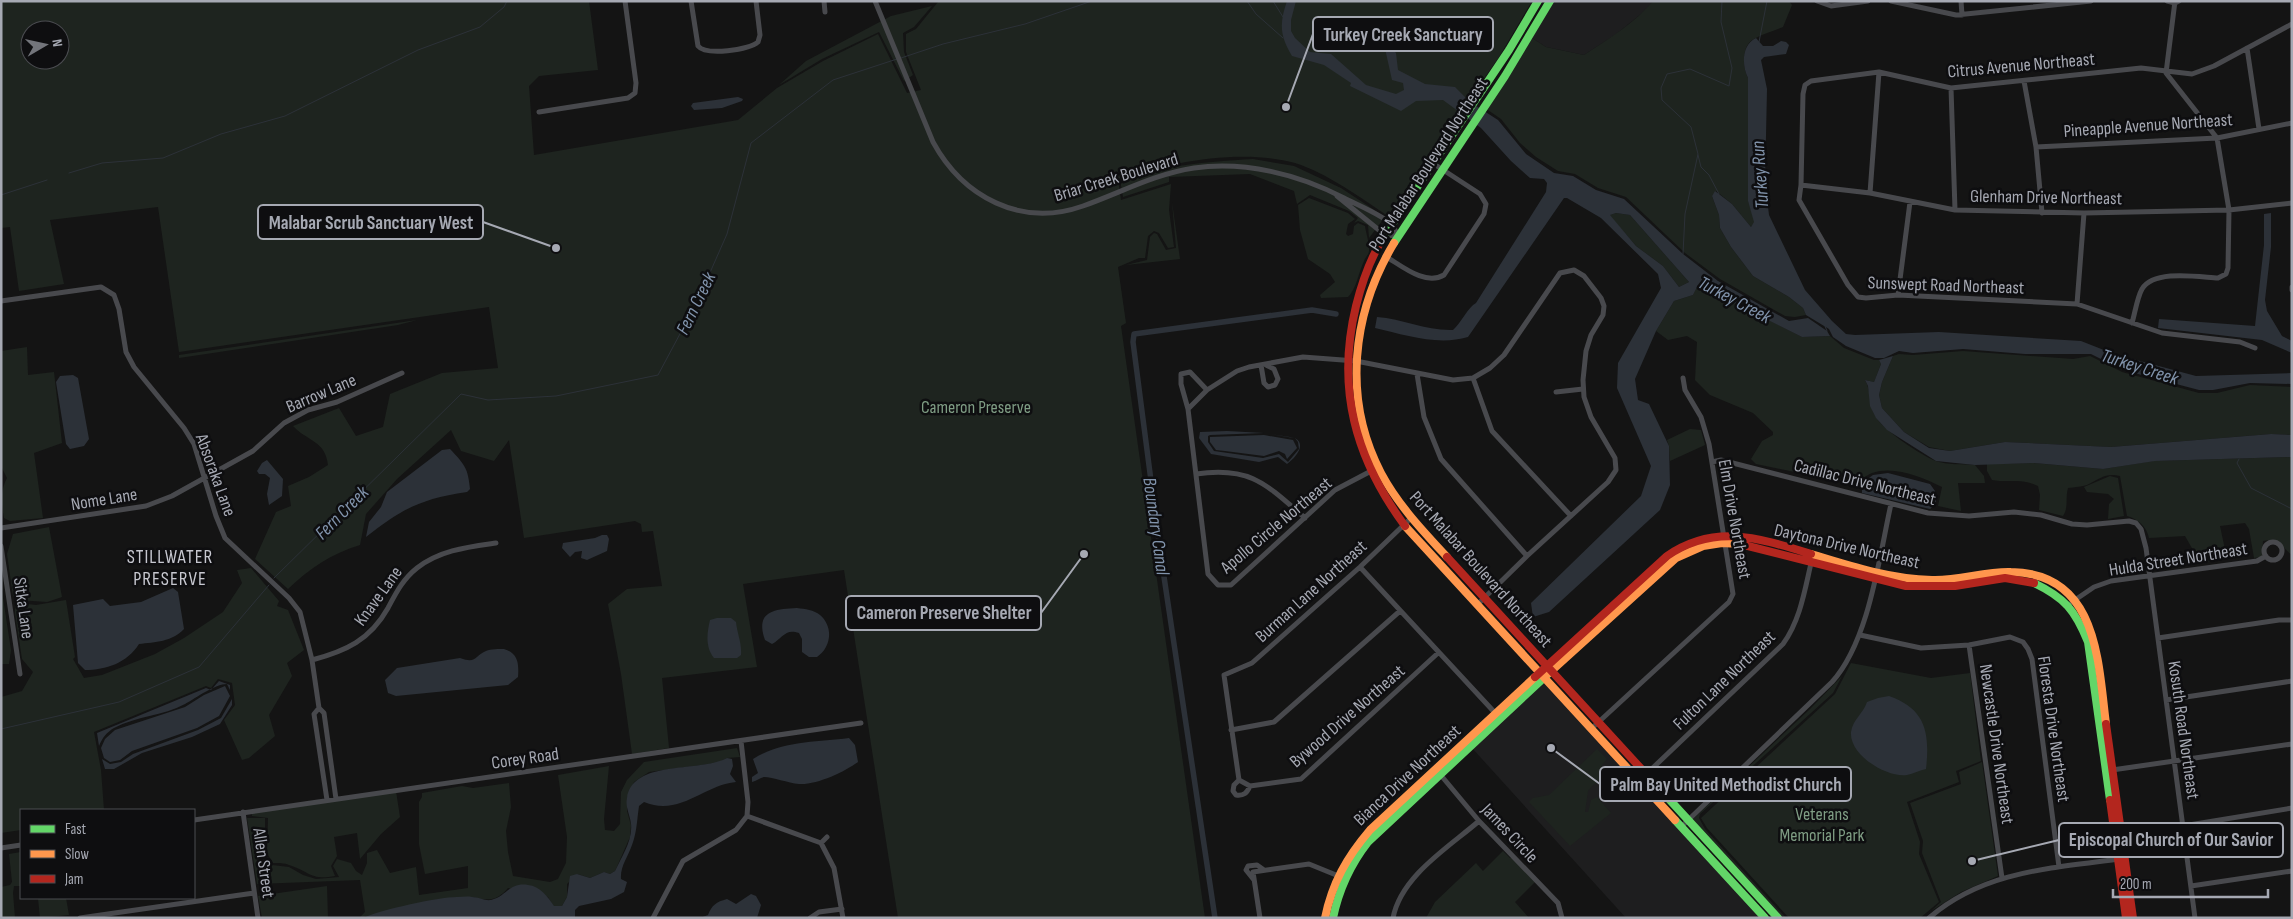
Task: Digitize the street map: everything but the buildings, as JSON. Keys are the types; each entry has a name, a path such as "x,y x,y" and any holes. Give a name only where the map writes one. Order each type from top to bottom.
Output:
{"street":[{"path":"539,112 632,97 636,89 636,83 625,1"},
{"path":"691,1 698,46 702,51 712,52 752,46 758,42 760,35 756,1"},
{"path":"824,1 825,12"},
{"name":"Port Malabar Boulevard Northeast","path":"1538,1 1458,128 1385,256 1372,283 1362,313 1356,362 1360,415 1378,468 1411,518 1777,918"},
{"name":"Port Malabar Boulevard Northeast","path":"1550,1 1522,49 1466,133 1385,235 1364,279 1350,332 1347,388 1351,417 1370,472 1386,502 1404,525 1541,676 1766,918"},
{"path":"1817,1 1831,6 1868,1"},
{"path":"1891,1 1947,15 1962,15 2033,4 2091,1"},
{"path":"1961,1 1962,15"},
{"path":"2132,323 2143,288 2152,281 2165,276 2218,278 2226,274 2228,268 2229,210 2217,138 2166,73 2177,2 2167,1"},
{"name":"Briar Creek Boulevard","path":"877,2 933,142 943,161 965,185 991,200 1016,210 1060,211 1081,206 1167,173 1194,168 1228,166 1278,172 1305,180 1333,192 1393,225"},
{"name":"Citrus Avenue Northeast","path":"1880,72 1951,88 2141,68 2166,73 2192,74 2214,66 2292,24"},
{"path":"2246,48 2259,128"},
{"path":"1870,193 1880,72"},
{"name":"Sunswept Road Northeast","path":"1880,72 1811,81 1805,85 1802,184 1799,200 1848,285 1858,297 1898,295 2077,304 2162,333 2240,342 2255,348"},
{"path":"2024,81 2036,147 2042,213"},
{"path":"1951,88 1955,210"},
{"name":"Pineapple Avenue Northeast","path":"2036,147 2217,138 2259,128 2292,123"},
{"path":"1385,256 1426,279 1437,279 1444,275 1484,214 1486,204 1480,194 1438,166"},
{"name":"Glenham Drive Northeast","path":"1802,184 1870,193 1955,210 2042,213 2229,210 2292,203"},
{"name":"Briar Creek Boulevard","path":"1333,192 1385,235"},
{"path":"1898,295 1910,202"},
{"path":"2077,304 2084,213"},
{"path":"1385,235 1398,236 1393,225"},
{"path":"1188,409 1207,390 1237,372 1303,357 1347,360 1453,380 1473,378 1490,368 1504,355 1560,273 1574,270 1582,273 1602,298 1604,308 1586,351 1583,389 1591,417 1614,454 1616,467 1611,479 1477,605"},
{"name":"Absoraka Lane","path":"1,301 101,287 114,295 119,309 126,352 134,367 184,428 194,444 216,516 225,538 289,598 300,612 312,660 319,708 324,713 336,799"},
{"name":"Apollo Circle Northeast","path":"1207,390 1190,372 1181,374 1181,384 1188,409 1208,574 1218,585 1231,586 1335,490 1378,468"},
{"name":"Barrow Lane","path":"204,478 253,451 284,424 308,410 337,402 402,373"},
{"path":"1417,374 1424,417 1441,459 1527,556"},
{"path":"1473,378 1492,430 1571,516"},
{"name":"Elm Drive Northeast","path":"1591,729 1732,598 1733,585 1705,428 1695,405 1685,390 1683,378"},
{"path":"1556,392 1583,389"},
{"name":"Cadillac Drive Northeast","path":"1712,462 1721,460 1891,504 1944,515 2014,512 2041,515 2072,524 2087,525 2131,521 2138,524 2143,533 2150,576"},
{"path":"1196,474 1220,470 1248,476 1273,490 1304,518"},
{"name":"Nome Lane","path":"1,528 146,506 172,496 204,478"},
{"path":"1682,826 1832,682 1848,662 1860,636 1891,504"},
{"name":"Burman Lane Northeast","path":"1231,730 1224,674 1252,663 1360,567 1411,518"},
{"name":"Daytona Drive Northeast","path":"1541,676 1677,557 1704,545 1725,539 1875,575 1906,586 1934,587 1969,584 2000,578 2022,579 2045,587 2072,603 2088,642 2133,918"},
{"name":"Knave Lane","path":"312,660 335,654 365,638 380,620 403,582 425,562 453,550 496,543"},
{"name":"Sitka Lane","path":"1,546 20,674"},
{"name":"Hulda Street Northeast","path":"2072,603 2094,587 2111,581 2257,561 2266,556"},
{"name":"Fulton Lane Northeast","path":"1639,781 1783,644 1794,626 1799,613 1812,559"},
{"path":"1360,567 1498,716"},
{"name":"Kosuth Road Northeast","path":"2150,576 2195,918"},
{"path":"1239,780 1231,730 1274,722 1400,611"},
{"path":"2158,638 2279,620 2292,620"},
{"name":"Floresta Drive Northeast","path":"1860,636 1921,648 1969,644 2010,637 2023,642 2030,653 2059,867"},
{"name":"Newcastle Drive Northeast","path":"1969,644 2002,878"},
{"name":"Bywood Drive Northeast","path":"1250,786 1301,779 1438,653"},
{"name":"Bianca Drive Northeast","path":"1385,820 1440,774 1541,676"},
{"path":"2166,700 2292,681"},
{"name":"Absoraka Lane","path":"319,708 314,714 327,800"},
{"name":"Bianca Drive Northeast","path":"1325,918 1328,901 1341,877 1385,820 1434,768 1498,716"},
{"name":"Corey Road","path":"195,820 861,723"},
{"path":"653,918 683,862 736,830 747,816 748,802 741,741"},
{"path":"2110,771 2292,744"},
{"path":"322,764 331,763"},
{"name":"James Circle","path":"1434,768 1479,821 1558,902 1563,918"},
{"path":"1239,780 1250,786 1247,792 1241,796 1236,795 1233,791 1234,785 1239,780"},
{"path":"2183,826 2292,808"},
{"name":"Allen Street","path":"243,812 258,918"},
{"path":"747,816 821,843 834,868 843,918"},
{"path":"1393,918 1402,892 1415,877 1479,821"},
{"path":"821,843 827,837"},
{"path":"1,848 20,845"},
{"path":"1710,857 1715,854 1737,873"},
{"path":"1929,918 1962,894 2002,878 2022,872 2122,859"},
{"name":"Daytona Drive Northeast","path":"2122,859 2126,918"},
{"path":"1260,918 1253,872 1309,864 1341,877"},
{"path":"1254,880 1248,875 1246,870 1248,866 1257,865 1264,870"},
{"path":"1723,871 1751,895 1757,895"},
{"path":"2191,886 2292,871"},
{"name":"Bianca Drive Northeast","path":"1333,918 1341,877"},
{"path":"80,918 254,893"},
{"path":"1751,902 1758,903 1777,918"},
{"path":"810,918 819,912 842,909"}],"shaded area":[{"path":"1553,1 1653,1 1646,10 1615,35 1584,55 1546,47 1532,38"},
{"path":"1544,683 1762,918 1626,918 1472,748"}],"green space":[{"name":"Cameron Preserve","path":"1,1 589,1 598,70 539,76 529,86 534,155 738,120 777,88 823,61 878,34 907,93 921,90 906,52 906,34 916,29 938,2 1532,1 1499,57 1388,216 1343,187 1307,167 1274,159 1229,157 1206,159 1160,167 1118,179 1121,200 1171,184 1169,210 1174,247 1168,248 1159,233 1154,231 1148,236 1145,258 1139,258 1118,267 1126,323 1121,326 1205,918 898,918 844,570 743,584 757,667 662,678 669,748 632,754 621,674 608,604 627,589 662,586 653,531 642,532 641,524 635,521 524,538 509,440 494,461 461,451 451,430 397,479 366,514 360,545 321,562 288,589 255,559 276,512 291,506 288,486 309,477 328,465 320,446 293,426 339,408 356,436 383,427 390,394 442,373 498,368 489,307 179,352 158,207 50,220 64,284 19,291 10,227 1,228"},
{"path":"1653,1 1789,1 1792,5 1783,27 1754,39 1745,51 1744,63 1748,78 1748,201 1755,222 1751,227 1732,204 1716,191 1712,196 1719,215 1720,228 1731,247 1753,276 1789,297 1803,308 1806,315 1785,316 1720,279 1685,253 1626,197 1598,188 1575,174 1558,171 1536,157 1520,143 1501,119 1485,108 1532,38 1546,47 1584,55 1630,24"},
{"path":"932,6 914,27 903,33 904,52 913,75 904,81 879,32 822,59 779,85 806,61 891,16"},
{"path":"1253,159 1294,166 1341,188 1385,217 1369,238 1368,225 1358,221 1354,223 1358,218 1349,211 1310,195 1297,204 1294,191 1250,174 1169,177 1169,182 1123,197 1120,180 1186,165"},
{"path":"1309,198 1348,213 1355,219 1348,224 1346,234 1348,236 1353,234 1354,226 1358,223 1365,226 1369,252 1353,290 1348,297 1321,298 1320,295 1335,282 1330,274 1308,259 1300,230 1298,205"},
{"path":"1172,202 1180,259 1126,265 1147,260 1150,237 1154,233 1157,234 1166,250 1176,248"},
{"path":"1616,213 1630,215 1689,282 1679,287 1663,266 1636,246 1609,215"},
{"path":"1698,284 1802,337 1830,336 1844,348 1874,360 1879,360 1881,364 1874,382 1865,380 1874,413 1886,429 1903,442 1936,461 1975,465 1984,476 1985,483 1958,483 1961,511 1938,506 1942,487 1908,473 1889,470 1880,471 1868,475 1856,485 1756,464 1751,459 1762,441 1773,435 1773,432 1753,413 1710,395 1695,380 1697,342 1687,336 1668,340 1656,331 1674,301 1693,295"},
{"path":"417,320 398,325 179,358 179,355"},
{"path":"27,347 28,375 54,372 62,443 34,453 43,518 10,521 4,518 2,502 3,488 7,478 1,466 1,351"},
{"path":"1963,351 2073,359 2090,356 2122,372 2199,393 2217,393 2250,385 2292,387 2292,435 2271,434 2111,447 2005,442 1950,451 1929,447 1904,432 1882,408 1879,395 1882,382 1893,356 1899,354 1913,355"},
{"path":"1690,429 1701,430 1705,445 1670,461 1667,440"},
{"path":"2292,457 2292,555 2278,541 2270,540 2263,541 2262,557 2254,558 2249,529 2245,523 2220,526 2227,559 2187,565 2186,560 2197,557 2185,536 2149,538 2141,524 2127,516 2120,476 2107,476 2087,485 2068,488 2066,509 2063,516 2039,510 2040,495 2038,486 2021,481 1992,480 1987,471 1987,464 2034,463 2103,469 2153,461"},
{"path":"2110,476 2118,478 2124,516 2108,519 2109,504 2114,499 2108,494 2087,492 2084,487"},
{"path":"49,527 62,597 47,602 18,600 13,596 7,554 13,534"},
{"path":"251,568 279,601 277,606 288,610 304,650 287,663 292,676 269,715 275,736 249,758 242,760 224,720 235,705 232,683 218,679 211,688 206,686 94,732 101,770 104,809 20,809 20,830 1,833 1,697 22,691 33,672 22,659 15,606 18,603 36,605 66,600 75,657 73,659 84,678 102,675 155,654 184,638 223,612 242,583 237,570"},
{"path":"1,585 11,650 9,664 1,664"},
{"name":"Veterans Memorial Park","path":"1851,663 1931,678 1970,673 1981,761 1956,771 1959,782 1907,802 1920,842 1919,854 1939,902 1920,918 1789,918 1707,828 1701,818 1835,694"},
{"path":"1842,676 1833,693 1700,814 1699,818 1705,829 1786,918 1782,918 1692,820 1810,709"},
{"path":"737,748 740,757 727,758 717,763 649,772 634,782 627,798 627,811 631,825 630,837 615,871 610,874 604,872 590,878 577,874 567,884 567,897 562,906 554,907 548,897 508,888 492,899 473,897 359,918 365,912 360,880 257,884 247,818 265,818 265,854 272,865 289,867 303,875 316,879 339,877 333,866 337,859 351,863 356,871 362,875 367,863 367,853 377,850 390,873 416,867 419,895 468,888 468,866 425,874 419,844 419,802 422,793 462,786 473,788 509,783 511,807 506,831 513,876 550,882 558,879 566,863 567,837 558,775 609,766 604,819 605,830 614,831 620,824 621,792 627,780 644,762"},
{"path":"1597,749 1607,759 1602,765 1600,780 1588,791 1585,812 1588,812 1591,800 1597,797 1611,813 1570,846 1529,802 1533,798 1549,795"},
{"path":"1982,762 1998,876 1961,892 1931,911 1941,902 1922,853 1923,841 1910,803 1961,784 1959,772"},
{"path":"396,791 400,817 381,834 360,859 357,833 334,837 337,856 331,866 335,876 320,877 310,875 287,864 273,863 267,853 268,818 252,816 252,811"},
{"path":"1503,851 1510,858 1513,856 1536,881 1515,902 1529,918 1426,918 1435,902 1476,863 1483,871"},
{"path":"20,852 20,886 14,886 15,918 1,918 1,887 10,885 12,882 9,854"},
{"path":"327,886 328,918 262,918 258,896"},
{"path":"38,899 66,899 69,915 40,918"}],"water":[{"name":"Turkey Creek","path":"1287,1 1296,1 1291,20 1291,31 1295,38 1310,52 1331,54 1366,85 1396,94 1404,90 1403,83 1392,80 1384,44 1370,42 1370,37 1382,38 1396,53 1398,70 1425,84 1455,87 1470,102 1498,120 1526,154 1554,173 1573,176 1596,190 1624,199 1683,254 1718,281 1789,321 1808,318 1827,331 1830,336 1802,337 1698,285 1693,295 1674,301 1656,331 1635,379 1638,400 1649,404 1669,446 1670,485 1660,510 1549,612 1533,617 1531,603 1641,496 1651,466 1617,388 1618,363 1661,288 1658,274 1601,218 1564,198 1468,337 1433,340 1375,328 1377,317 1434,329 1453,330 1476,303 1546,192 1547,183 1544,179 1530,178 1511,161 1481,128 1443,100 1416,101 1401,111 1350,86 1351,83 1324,65 1292,56 1285,42 1282,30","holes":["1616,213 1630,215 1689,282 1679,287 1663,266 1636,246 1610,215"]},
{"name":"Turkey Creek","path":"1756,38 1763,46 1773,46 1781,41 1789,45 1786,54 1764,57 1761,60 1767,89 1765,182 1769,215 1805,290 1846,334 1939,332 2081,341 2114,354 2196,376 2292,373 2292,384 2250,383 2213,390 2199,390 2123,370 2091,354 2025,354 1963,349 1913,353 1899,351 1884,358 1875,358 1846,346 1833,337 1829,329 1806,315 1803,308 1789,297 1753,276 1731,247 1720,228 1719,215 1712,196 1715,191 1732,204 1751,227 1754,222 1748,201 1748,78 1744,56 1751,41"},
{"path":"738,97 743,99 742,101 722,108 694,110 691,106 693,103"},
{"path":"2271,213 2271,247 2265,300 2267,311 2282,336 2292,341 2292,353 2262,340 2158,328 2159,319 2255,326 2264,245 2264,214"},
{"path":"1893,356 1882,382 1879,395 1882,408 1904,432 1929,448 1950,451 2005,442 2111,447 2271,434 2292,435 2292,457 2155,461 2103,469 2034,463 1975,465 1936,461 1887,430 1876,418 1870,406 1868,386 1865,380 1874,382 1881,364 1879,360"},
{"path":"73,375 78,378 89,439 84,446 70,449 66,444 56,382 60,376"},
{"path":"1200,432 1264,433 1210,435 1208,436 1208,442 1214,451 1263,458 1279,454 1288,462 1299,449 1295,438 1300,444 1300,448 1287,464 1278,457 1259,462 1211,454 1199,438"},
{"path":"1264,435 1293,440 1297,448 1287,459 1285,454 1279,451 1264,456 1216,450 1210,442 1210,437"},
{"path":"450,449 465,467 470,489 467,492 437,498 413,506 366,537 369,522 381,507 387,492 442,450"},
{"path":"267,460 283,479 282,496 269,505 267,494 270,478 265,474 259,474 257,471 262,463"},
{"path":"1888,473 1930,484 1935,491 1936,504 1930,509 1862,493 1862,483 1873,475"},
{"path":"607,535 609,539 607,551 587,560 581,558 582,551 575,552 570,557 562,548 563,543 595,538"},
{"path":"173,588 178,592 184,629 174,637 163,641 139,644 122,661 101,669 85,670 78,663 73,605 103,599 110,606 141,602"},
{"path":"797,608 818,613 827,625 829,631 828,643 817,657 809,657 802,652 802,639 799,633 787,633 772,644 765,640 762,623 768,614 780,609"},
{"path":"731,618 736,622 741,651 741,655 737,658 714,658 711,654 708,645 708,630 710,620"},
{"path":"504,649 515,656 518,667 518,677 508,685 396,696 388,693 385,680 397,668 460,658 473,660 486,651"},
{"path":"219,681 230,685 230,690 227,684 213,688"},
{"path":"225,686 230,696 219,716 197,728 132,751 120,760 110,762 104,758 101,748 105,739 115,730 185,707 204,695"},
{"path":"206,688 210,690 177,708 131,721 114,728 109,731 99,746 97,733"},
{"path":"1889,696 1911,708 1923,724 1927,744 1926,769 1907,775 1890,773 1871,763 1856,749 1852,741 1851,732 1867,702"},
{"path":"232,699 232,705 220,724 192,737 142,753 114,769 105,769 102,759 110,764 121,762 133,754 198,730 221,718"},
{"path":"849,738 855,745 858,762 838,774 806,784 764,777 752,782 752,777 758,773 753,759 764,753 800,743"},
{"path":"727,758 732,759 733,766 730,774 736,782 724,784 691,799 669,806 657,806 644,802 639,806 634,840 622,870 621,879 627,882 624,892 611,899 579,906 575,910 575,918 363,918 395,908 437,899 468,897 491,900 516,886 522,885 536,887 554,906 562,906 567,897 570,876 577,874 590,878 604,872 610,874 615,871 626,849 631,830 627,798 632,786 641,777 654,772 700,765"},
{"path":"751,894 756,896 761,905 757,918 700,918 708,915 713,906 720,901 727,899 736,904"}],"waterway":[{"path":"69,173 102,163 163,158 221,134 285,116 418,50 480,27 504,7 507,1"},
{"name":"Fern Creek","path":"901,58 943,44 1025,24 1092,1"},
{"name":"Fern Creek","path":"1247,1 1256,14 1283,38"},
{"path":"1273,1 1283,17"},
{"path":"1683,254 1685,214 1698,154 1691,127 1662,100 1661,88 1667,74 1690,69 1729,86 1732,68 1721,22 1722,1"},
{"name":"Turkey Run","path":"1759,42 1767,1"},
{"name":"Fern Creek","path":"274,578 461,394 488,400 556,396 658,375 697,302 727,234 751,143 833,80 897,59"},
{"path":"1698,155 1701,167 1709,175 1719,194"},
{"path":"1,195 47,180"},
{"name":"Boundary Canal","path":"1215,918 1160,550 1133,342 1134,334 1312,310 1336,314"},
{"name":"Turkey Run","path":"1825,326 1827,331"},
{"path":"2239,459 2237,463 2251,488 2292,509"},
{"name":"Fern Creek","path":"1,729 119,702 199,667 269,585"}],"traffic: fast":[{"path":"1383,238 1509,50 1538,1"},
{"path":"1394,243 1505,76 1550,1"},
{"path":"2034,583 2054,594 2068,606 2088,642 2110,800"},
{"path":"1333,918 1338,897 1346,878 1368,842 1549,673"},
{"path":"1668,798 1778,918"},
{"path":"1675,820 1765,918"}],"traffic: slow":[{"path":"1394,243 1380,270 1369,298 1361,327 1357,356 1357,386 1361,416 1369,445 1388,485 1411,517 1447,557"},
{"path":"1405,526 1675,820"},
{"path":"1549,673 1676,558 1703,546 1722,543 1740,544"},
{"path":"1811,554 1870,571 1916,579 1942,580 2011,572 2040,576 2061,587 2077,604 2088,625 2100,674 2106,724"},
{"path":"1325,918 1341,871 1354,850 1370,830 1535,677"}],"traffic: jam":[{"path":"1383,238 1367,271 1356,306 1350,336 1348,365 1350,394 1354,421 1362,448 1373,474 1405,526"},
{"path":"1535,677 1667,556 1685,546 1702,540 1738,537 1773,543 1811,554"},
{"path":"1740,544 1906,586 1955,586 2005,578 2034,583"},
{"path":"1447,557 1668,798"},
{"path":"2106,724 2133,918"},
{"path":"2110,800 2126,918"}],"place":[{"name":"Turkey Creek Sanctuary","path":"1286,107"},
{"name":"Malabar Scrub Sanctuary West","path":"556,248"},
{"name":"Cameron Preserve Shelter","path":"1084,554"},
{"name":"Palm Bay United Methodist Church","path":"1551,748"},
{"name":"Episcopal Church of Our Savior","path":"1972,861"}],"district":[{"name":"STILLWATER PRESERVE","path":"170,567"}]}
